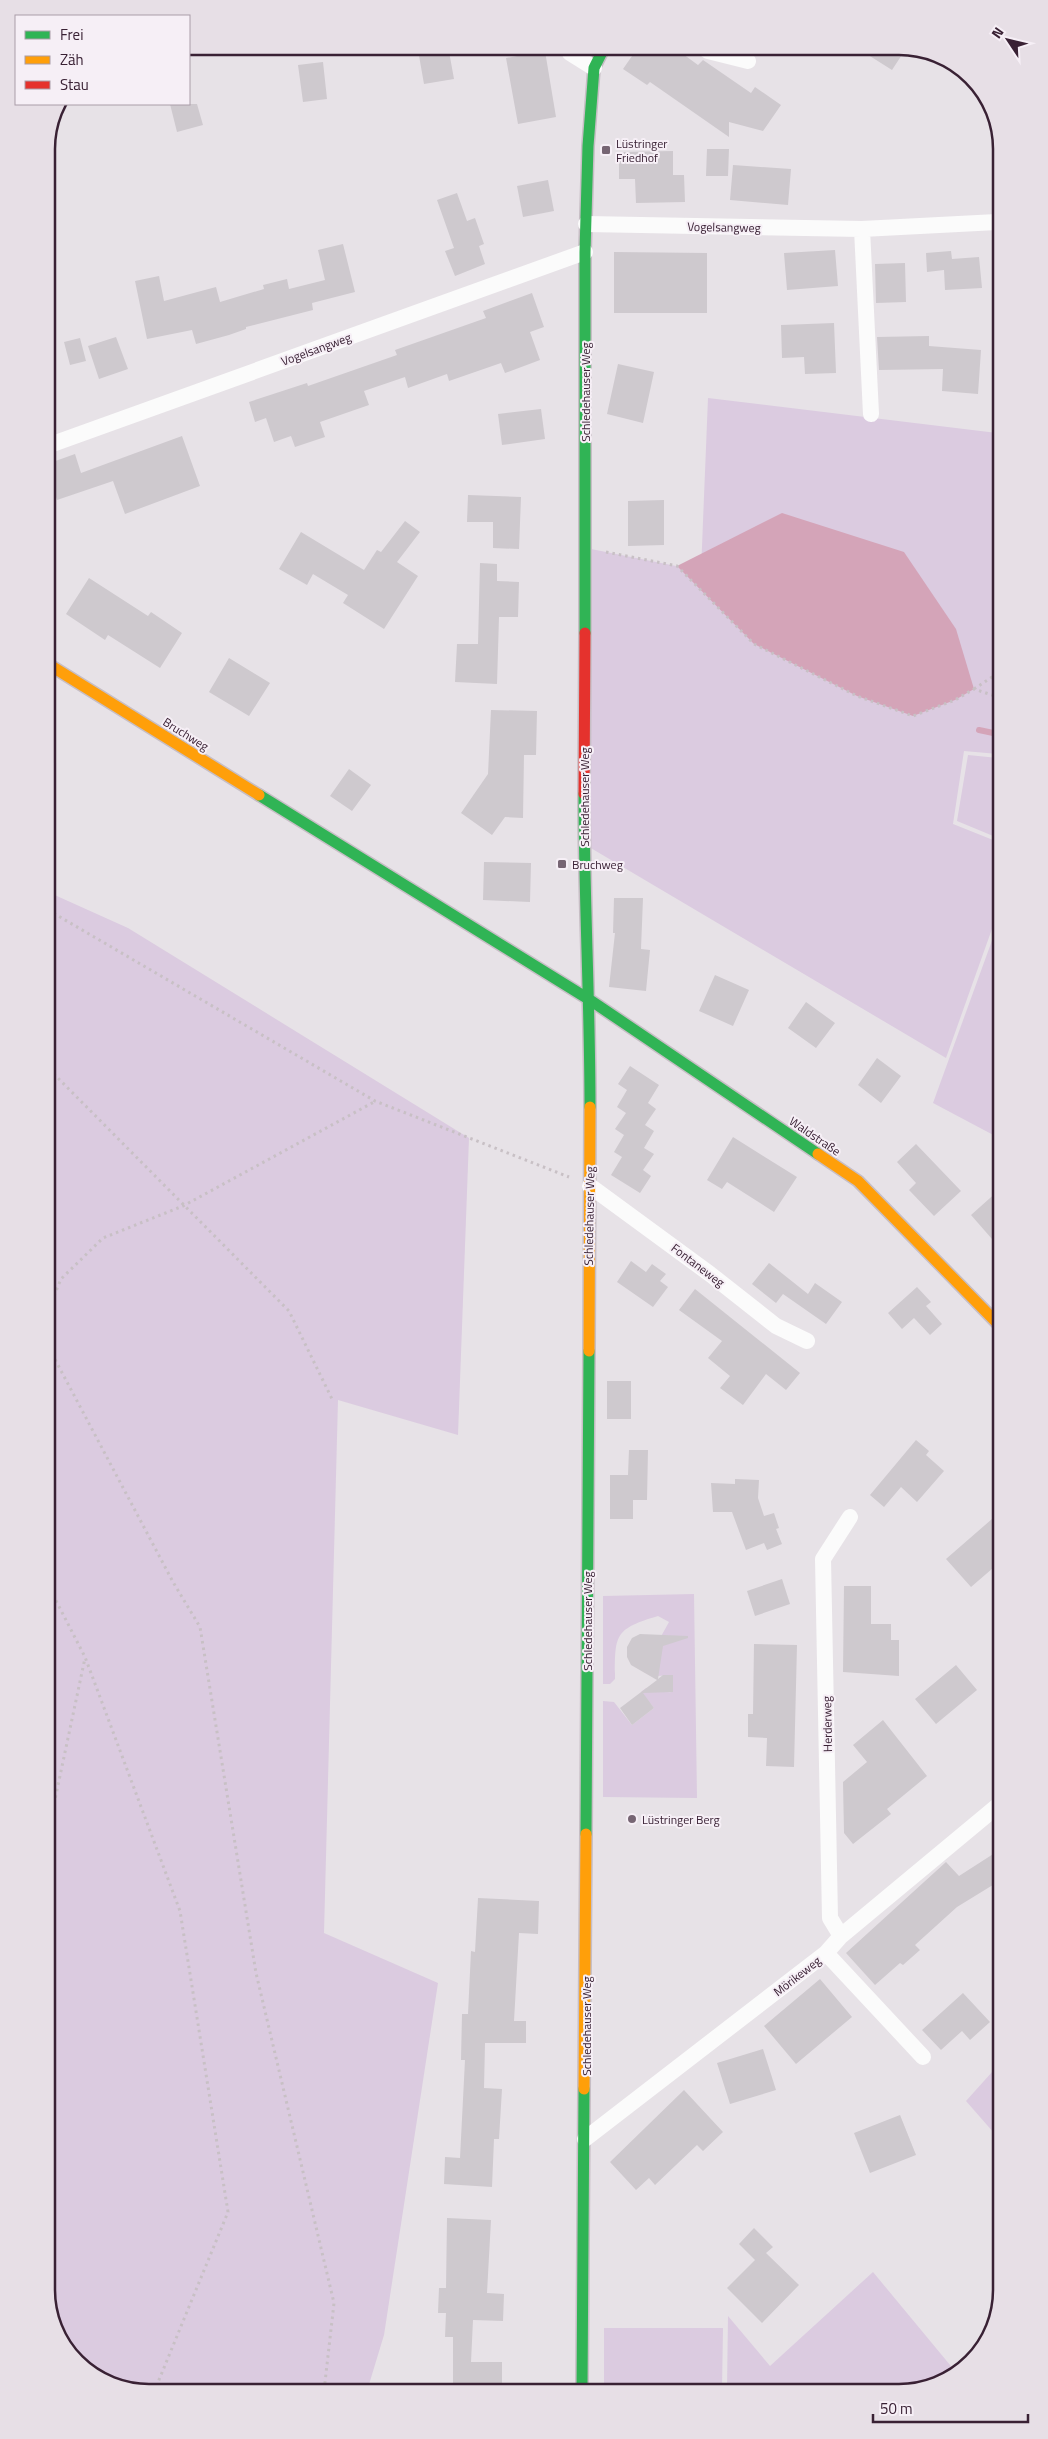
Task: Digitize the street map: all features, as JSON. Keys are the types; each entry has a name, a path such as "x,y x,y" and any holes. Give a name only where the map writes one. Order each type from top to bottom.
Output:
{"street":[{"path":"572,55 594,68"},
{"name":"Schledehauser Weg","path":"582,2384 591,1692 590,1000 584,844 585,252 588,146 594,68 601,55"},
{"path":"724,55 748,61"},
{"name":"Vogelsangweg","path":"586,224 862,229 993,222"},
{"path":"862,229 872,414"},
{"name":"Vogelsangweg","path":"55,443 585,252"},
{"name":"Bruchweg","path":"55,668 590,1000"},
{"name":"Waldstraße","path":"590,1000 858,1181 993,1319"},
{"name":"Fontaneweg","path":"590,1186 710,1274 776,1326 807,1341"},
{"name":"Herderweg","path":"842,1936 830,1918 824,1559 850,1517"},
{"name":"Mörikeweg","path":"585,2140 826,1953 842,1936 993,1809"},
{"path":"826,1953 923,2058"}],"path":[{"path":"586,548 677,566 754,644 857,696 913,716 955,700 993,677"},
{"path":"974,690 993,696"},
{"path":"55,914 375,1101 590,1186"},
{"path":"55,1075 289,1311 333,1401"},
{"path":"55,1294 61,1279 103,1238 183,1206 375,1101"},
{"path":"55,1359 173,1582 200,1627 256,1973 334,2304 325,2384"},
{"path":"55,1599 85,1657 180,1911 228,2212 157,2384"},
{"path":"55,1799 85,1657"}],"shaded area":[{"path":"708,398 993,433 993,754 964,751 953,824 993,840 993,926 946,1058 584,844 586,548 701,571"},
{"path":"782,513 904,552 956,629 974,689 955,700 913,716 857,696 754,644 677,566"},
{"path":"968,755 993,758 993,836 957,821"},
{"path":"55,895 128,928 469,1138 458,1435 338,1400 324,1933 438,1983 384,2335 369,2384 143,2384 119,2379 107,2374 82,2357 65,2332 58,2314 55,2290"},
{"path":"993,938 993,1135 933,1103"},
{"path":"694,1594 697,1798 603,1797 603,1701 614,1702 632,1725 654,1708 641,1692 646,1688 673,1692 673,1675 657,1676 659,1640 669,1622 658,1616 633,1625 620,1636 617,1643 615,1679 610,1684 603,1684 603,1596"},
{"path":"993,2071 993,2132 966,2101"},
{"path":"873,2272 952,2367 929,2379 905,2384 727,2384 728,2316 770,2366"},
{"path":"604,2328 723,2328 722,2384 604,2384"}],"building":[{"path":"419,55 450,55 454,79 424,84"},
{"path":"523,55 546,55 556,117 518,124 506,58"},
{"path":"633,55 684,55 698,65 703,60 751,93 755,87 781,105 763,131 729,122 729,137 650,82 647,85 623,69"},
{"path":"868,55 902,55 892,70"},
{"path":"323,62 327,99 303,102 298,65"},
{"path":"197,104 203,125 177,132 170,105"},
{"path":"707,149 729,149 728,176 706,176"},
{"path":"673,151 673,175 684,175 685,202 636,203 635,179 619,179 619,152"},
{"path":"733,165 791,169 788,205 730,200"},
{"path":"548,180 554,211 523,217 517,186"},
{"path":"457,193 467,221 475,218 484,244 479,246 485,264 455,276 445,251 454,248 437,200"},
{"path":"343,244 355,292 312,303 313,310 246,327 246,329 229,335 196,344 192,330 147,339 135,281 159,276 164,301 216,287 220,302 264,289 263,285 287,279 289,289 325,280 318,250"},
{"path":"835,250 838,286 787,290 784,253"},
{"path":"951,251 952,259 979,257 982,288 945,290 944,270 927,272 926,253"},
{"path":"614,252 707,253 707,313 614,313"},
{"path":"905,263 906,302 876,303 875,264"},
{"path":"532,293 544,327 530,332 540,360 505,373 501,363 449,381 447,374 408,388 405,377 364,391 369,405 320,422 325,437 295,447 291,436 274,442 266,418 255,422 249,402 307,383 308,386 397,355 395,350 486,318 483,311"},
{"path":"834,323 836,373 805,374 804,357 782,358 781,325"},
{"path":"929,336 929,346 981,350 978,394 942,391 943,369 879,370 877,337"},
{"path":"116,337 128,369 99,379 88,346"},
{"path":"80,338 86,361 70,365 64,342"},
{"path":"618,364 654,372 643,423 607,414"},
{"path":"541,409 545,439 502,445 498,414"},
{"path":"182,436 200,486 125,514 113,481 57,500 55,495 55,461 75,454 81,473"},
{"path":"468,495 521,497 519,549 493,548 493,522 467,522"},
{"path":"664,500 664,545 628,546 628,501"},
{"path":"405,521 420,532 397,562 418,576 384,629 343,603 348,595 313,574 307,585 279,569 301,532 364,570 377,550 381,552"},
{"path":"480,563 497,564 497,581 519,582 518,617 499,617 497,684 455,682 457,644 478,644"},
{"path":"89,578 148,616 151,612 182,633 160,668 108,635 105,640 66,614"},
{"path":"229,658 270,683 249,716 209,692"},
{"path":"491,710 537,711 536,755 524,755 523,818 505,817 492,835 461,813 488,774"},
{"path":"349,769 371,785 352,811 330,796"},
{"path":"484,862 531,863 530,902 483,900"},
{"path":"614,898 643,898 641,949 650,950 646,991 609,987 615,933 613,933"},
{"path":"715,975 749,990 733,1026 699,1011"},
{"path":"806,1002 835,1023 816,1048 788,1028"},
{"path":"877,1058 901,1076 881,1103 858,1085"},
{"path":"630,1066 659,1085 648,1103 656,1109 645,1125 654,1131 644,1148 654,1154 643,1170 651,1176 640,1193 611,1175 622,1157 614,1152 624,1135 615,1129 626,1113 617,1107 627,1090 618,1084"},
{"path":"733,1137 797,1177 774,1212 727,1182 722,1189 707,1180"},
{"path":"916,1144 961,1191 934,1216 909,1190 916,1183 897,1162"},
{"path":"993,1195 993,1240 971,1215"},
{"path":"631,1261 646,1272 652,1264 666,1274 660,1281 668,1287 653,1307 617,1282"},
{"path":"769,1263 808,1294 815,1283 842,1302 826,1324 783,1294 776,1303 752,1284"},
{"path":"917,1287 931,1302 926,1306 942,1324 930,1335 914,1318 902,1329 888,1313"},
{"path":"695,1289 800,1373 786,1390 766,1374 743,1405 720,1388 730,1376 708,1358 722,1341 679,1310"},
{"path":"607,1381 631,1381 631,1419 607,1419"},
{"path":"916,1440 929,1451 926,1455 944,1471 917,1502 901,1487 884,1507 870,1495"},
{"path":"629,1450 648,1450 647,1500 633,1500 633,1519 610,1519 610,1475 628,1475"},
{"path":"735,1479 759,1480 758,1498 764,1516 774,1513 779,1528 776,1529 782,1544 767,1550 764,1543 746,1550 732,1512 713,1512 711,1483 735,1484"},
{"path":"993,1518 993,1568 971,1587 946,1559"},
{"path":"782,1579 790,1604 755,1616 747,1591"},
{"path":"844,1586 871,1586 871,1624 891,1624 891,1640 899,1640 899,1676 843,1672"},
{"path":"640,1634 688,1636 688,1638 663,1646 658,1679 663,1675 673,1675 673,1692 643,1693 654,1708 632,1725 620,1708 657,1680 631,1665 627,1657 627,1647 632,1638"},
{"path":"754,1644 797,1645 794,1767 766,1766 767,1738 748,1737 748,1714 753,1714"},
{"path":"956,1665 977,1690 936,1724 915,1699"},
{"path":"883,1720 927,1776 887,1809 891,1814 853,1844 844,1833 843,1782 867,1762 853,1745"},
{"path":"993,1854 993,1885 957,1907 915,1945 920,1950 903,1965 900,1963 875,1985 846,1953 946,1862 959,1876"},
{"path":"478,1898 539,1901 538,1934 519,1933 514,2021 526,2021 526,2043 485,2043 484,2088 502,2089 499,2139 494,2139 492,2187 444,2184 445,2157 460,2158 465,2060 461,2060 462,2014 468,2014 471,1951 475,1952"},
{"path":"820,1979 852,2017 796,2064 764,2026"},
{"path":"963,1993 990,2022 970,2040 962,2031 941,2050 922,2030"},
{"path":"763,2049 776,2090 730,2104 717,2063"},
{"path":"684,2090 723,2132 703,2151 697,2145 655,2185 649,2178 636,2190 610,2162"},
{"path":"900,2115 916,2155 870,2173 854,2133"},
{"path":"447,2218 491,2220 487,2293 504,2294 503,2321 473,2320 471,2362 502,2362 502,2384 453,2384 453,2337 445,2337 446,2313 438,2313 439,2288 446,2288"},
{"path":"754,2228 773,2247 766,2253 799,2285 762,2323 727,2288 755,2260 739,2244"}],"waterway":[{"path":"979,730 993,733"}],"traffic: fast":[{"path":"585,633 585,252 588,146 594,68 600,55"},
{"path":"584,794 590,1107"},
{"path":"259,795 590,1000 818,1154"},
{"path":"586,1834 589,1351"},
{"path":"582,2384 584,2089"}],"traffic: slow":[{"path":"55,668 259,795"},
{"path":"589,1351 590,1107"},
{"path":"818,1154 858,1181 993,1319"},
{"path":"584,2089 586,1834"}],"traffic: jam":[{"path":"584,794 585,633"}],"place":[{"name":"Lüstringer Friedhof","path":"606,150"},
{"name":"Bruchweg","path":"562,864"},
{"name":"Lüstringer Berg","path":"632,1819"}]}
